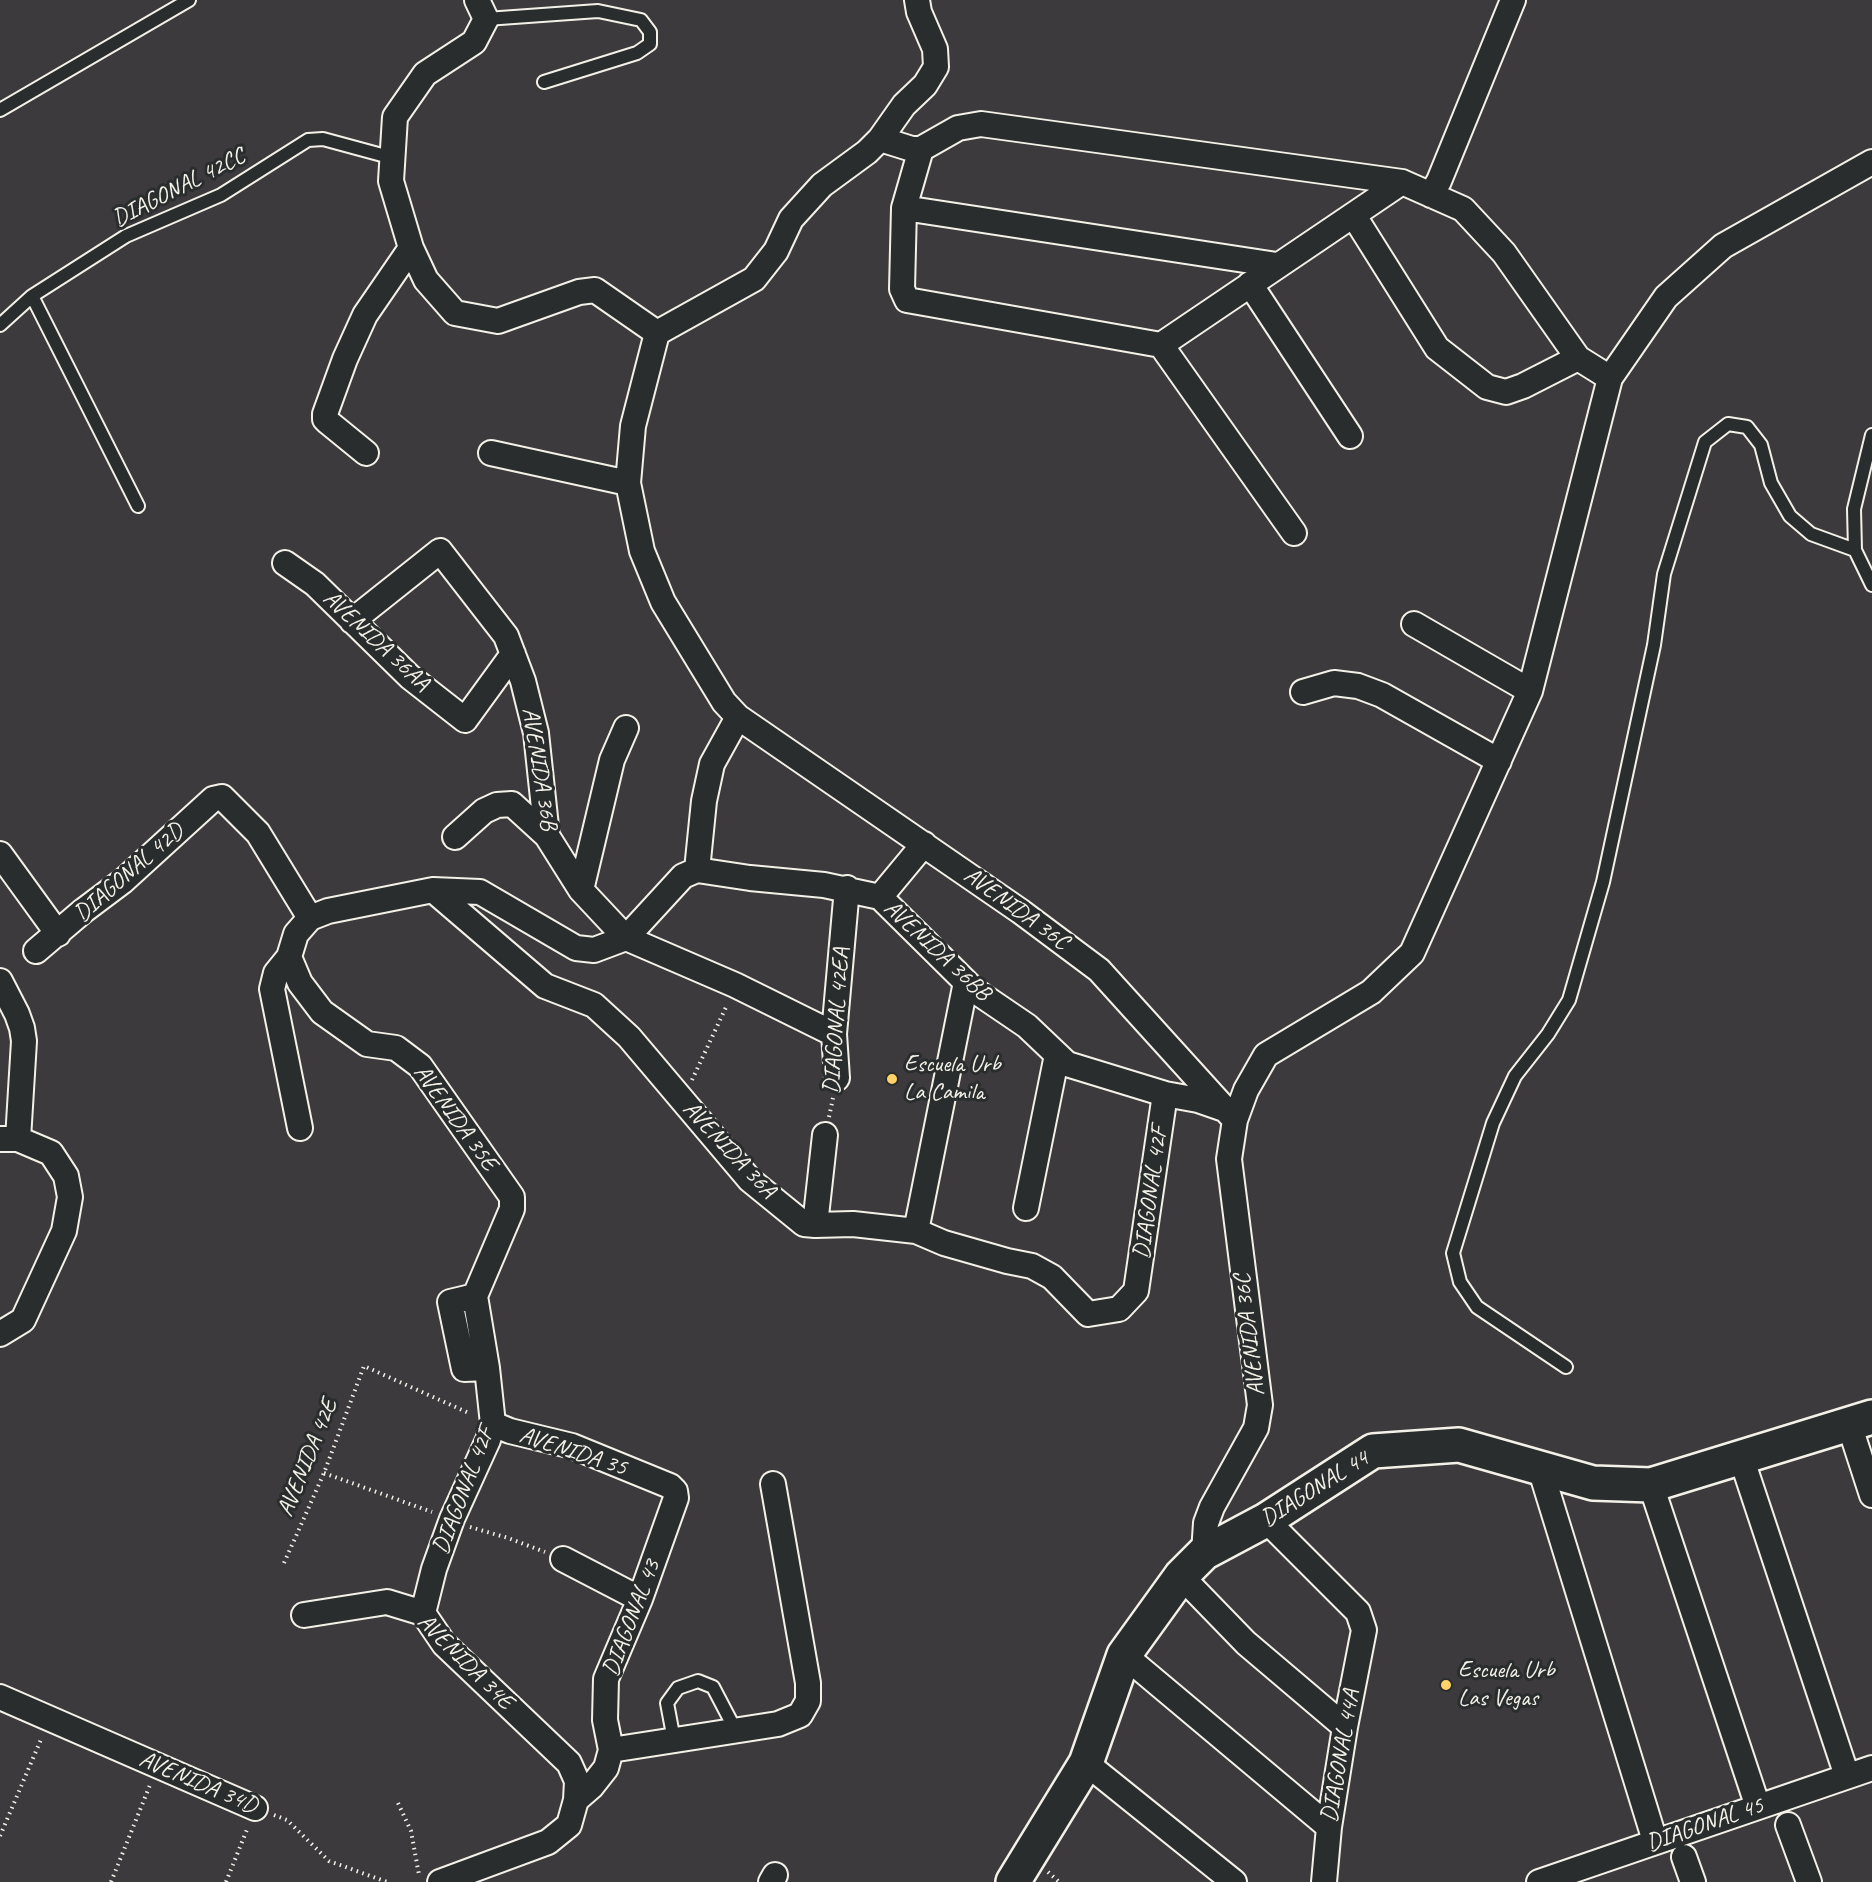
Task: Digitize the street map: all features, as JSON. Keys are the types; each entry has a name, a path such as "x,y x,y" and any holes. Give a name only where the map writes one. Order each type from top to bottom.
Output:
{"main road":[{"name":"DIAGONAL 44","path":"1013,1882 1086,1763 1124,1655 1181,1576 1204,1553 1266,1520 1373,1451 1459,1445 1593,1483 1652,1485 1860,1420"}],"street":[{"path":"481,9 474,42 425,74 395,117 391,181 411,248 426,280 455,313 498,321 579,292 595,290 657,333 754,279 776,251 791,219 822,185 867,152 880,139 904,105 925,85 936,67 935,49 919,12 917,0"},
{"path":"1431,195 1513,0"},
{"path":"880,139 912,149 921,149 958,128 981,124 1402,182 1463,209 1504,253 1578,358 1610,378"},
{"path":"921,149 904,208 902,289 907,300 1161,345 1402,182"},
{"path":"1229,1114 1266,1055 1371,992 1412,953 1530,690 1610,378 1666,297 1723,246 1872,162"},
{"path":"904,208 1277,265"},
{"path":"1354,216 1437,348 1487,387 1506,392 1523,386 1578,358"},
{"path":"366,453 328,422 325,414 345,359 365,315 411,248"},
{"path":"1250,284 1350,436"},
{"name":"AVENIDA 36C","path":"657,333 633,426 628,483 642,551 663,602 724,702 738,717 1020,910 1098,970 1229,1114 1229,1159 1260,1405 1256,1428 1212,1507 1206,1523 1204,1553"},
{"path":"1161,345 1294,533"},
{"path":"491,453 628,483"},
{"name":"AVENIDA 36B","path":"352,621 440,551 506,636 524,681 536,733 547,836 581,890 626,938 735,985 834,1034"},
{"name":"AVENIDA 36AA","path":"285,563 315,584 410,677 465,720 513,654"},
{"path":"1414,624 1530,690"},
{"path":"1302,692 1334,683 1358,686 1382,695 1499,761"},
{"path":"300,1128 272,989 276,973 289,957 296,934 310,918 328,911 433,890 480,892 576,948 594,950 626,938 683,876 697,870 704,801 712,764 738,717"},
{"path":"581,890 612,760 626,728"},
{"name":"DIAGONAL 42D","path":"36,951 123,881 213,799 222,797 258,833 310,918"},
{"path":"455,837 484,811 497,805 512,804 547,836"},
{"path":"880,897 924,844"},
{"path":"0,854 58,934"},
{"name":"AVENIDA 36BB","path":"697,870 847,888 880,897 974,990 1027,1026 1067,1064 1165,1094 1198,1100 1229,1114"},
{"name":"DIAGONAL 42EA","path":"837,1078 834,1034 847,888"},
{"name":"AVENIDA 36A","path":"433,890 545,987 594,1005 629,1036 750,1180 804,1224 853,1224 916,1231 944,1243 1006,1262 1032,1266 1052,1277 1088,1314 1119,1309 1136,1291"},
{"name":"AVENIDA 35E","path":"289,957 300,983 322,1012 367,1044 396,1048 420,1066 512,1197"},
{"path":"0,981 17,1014 24,1041 9,1139 51,1153 66,1176 70,1197 64,1231 23,1320 0,1334"},
{"path":"916,1231 966,982"},
{"path":"1026,1208 1058,1055"},
{"name":"DIAGONAL 42F","path":"1136,1291 1165,1094"},
{"path":"815,1225 825,1135"},
{"name":"DIAGONAL 42F","path":"423,1613 434,1569 452,1519 493,1424 487,1368 475,1296 512,1209 512,1197"},
{"path":"1860,1420 1872,1495"},
{"name":"AVENIDA 35","path":"493,1424 510,1431 572,1446 670,1486 675,1491 676,1498"},
{"path":"1741,1457 1847,1776"},
{"path":"1540,1468 1655,1841"},
{"path":"440,1882 548,1842 569,1825 576,1800 591,1787 606,1768 611,1750 778,1724 800,1715 808,1701 808,1683 773,1485"},
{"path":"1652,1485 1758,1807"},
{"name":"DIAGONAL 43","path":"611,1750 605,1720 606,1679 639,1599 676,1498"},
{"name":"DIAGONAL 44A","path":"1266,1520 1358,1612 1364,1630 1329,1827 1324,1882"},
{"path":"563,1559 639,1599"},
{"path":"1181,1576 1246,1643 1345,1727"},
{"name":"AVENIDA 34E","path":"304,1615 387,1602 423,1613 444,1644 569,1763 577,1781 576,1800"},
{"path":"1124,1655 1329,1827"},
{"name":"AVENIDA 34D","path":"0,1698 255,1808"},
{"path":"1086,1763 1234,1882"},
{"name":"DIAGONAL 45","path":"1539,1882 1581,1876 1655,1841 1872,1768"},
{"path":"1788,1826 1809,1882"},
{"path":"1684,1857 1693,1882"}],"lane":[{"path":"0,110 189,0"},
{"path":"481,9 597,11 641,20 650,32 650,44 637,53 544,82"},
{"name":"DIAGONAL 42CC","path":"0,325 32,296 126,236 221,195 308,140 323,139 393,158"},
{"path":"32,296 138,506"},
{"path":"1566,1367 1477,1306 1460,1282 1453,1253 1492,1123 1515,1077 1548,1034 1569,1000 1604,882 1654,645 1664,574 1705,442 1728,424 1747,427 1761,445 1771,483 1790,516 1811,534 1855,550"},
{"path":"1872,435 1854,509 1855,550 1872,585"},
{"path":"674,1740 667,1703 678,1688 699,1682 713,1686 736,1731"}],"path":[{"path":"683,1101 735,985"},
{"name":"DIAGONAL 42EA","path":"825,1135 837,1078"},
{"name":"AVENIDA 35","path":"364,1366 493,1424"},
{"name":"AVENIDA 42E","path":"284,1563 324,1473 364,1366"},
{"path":"0,1836 50,1719"},
{"path":"111,1882 157,1766"},
{"path":"398,1803 411,1831 421,1882"},
{"path":"226,1882 255,1808"},
{"name":"AVENIDA 34D","path":"255,1808 287,1820 329,1861 387,1882"}],"place":[{"name":"Escuela Urb La Camila","path":"892,1079"},
{"name":"Escuela Urb Las Vegas","path":"1446,1685"}]}
